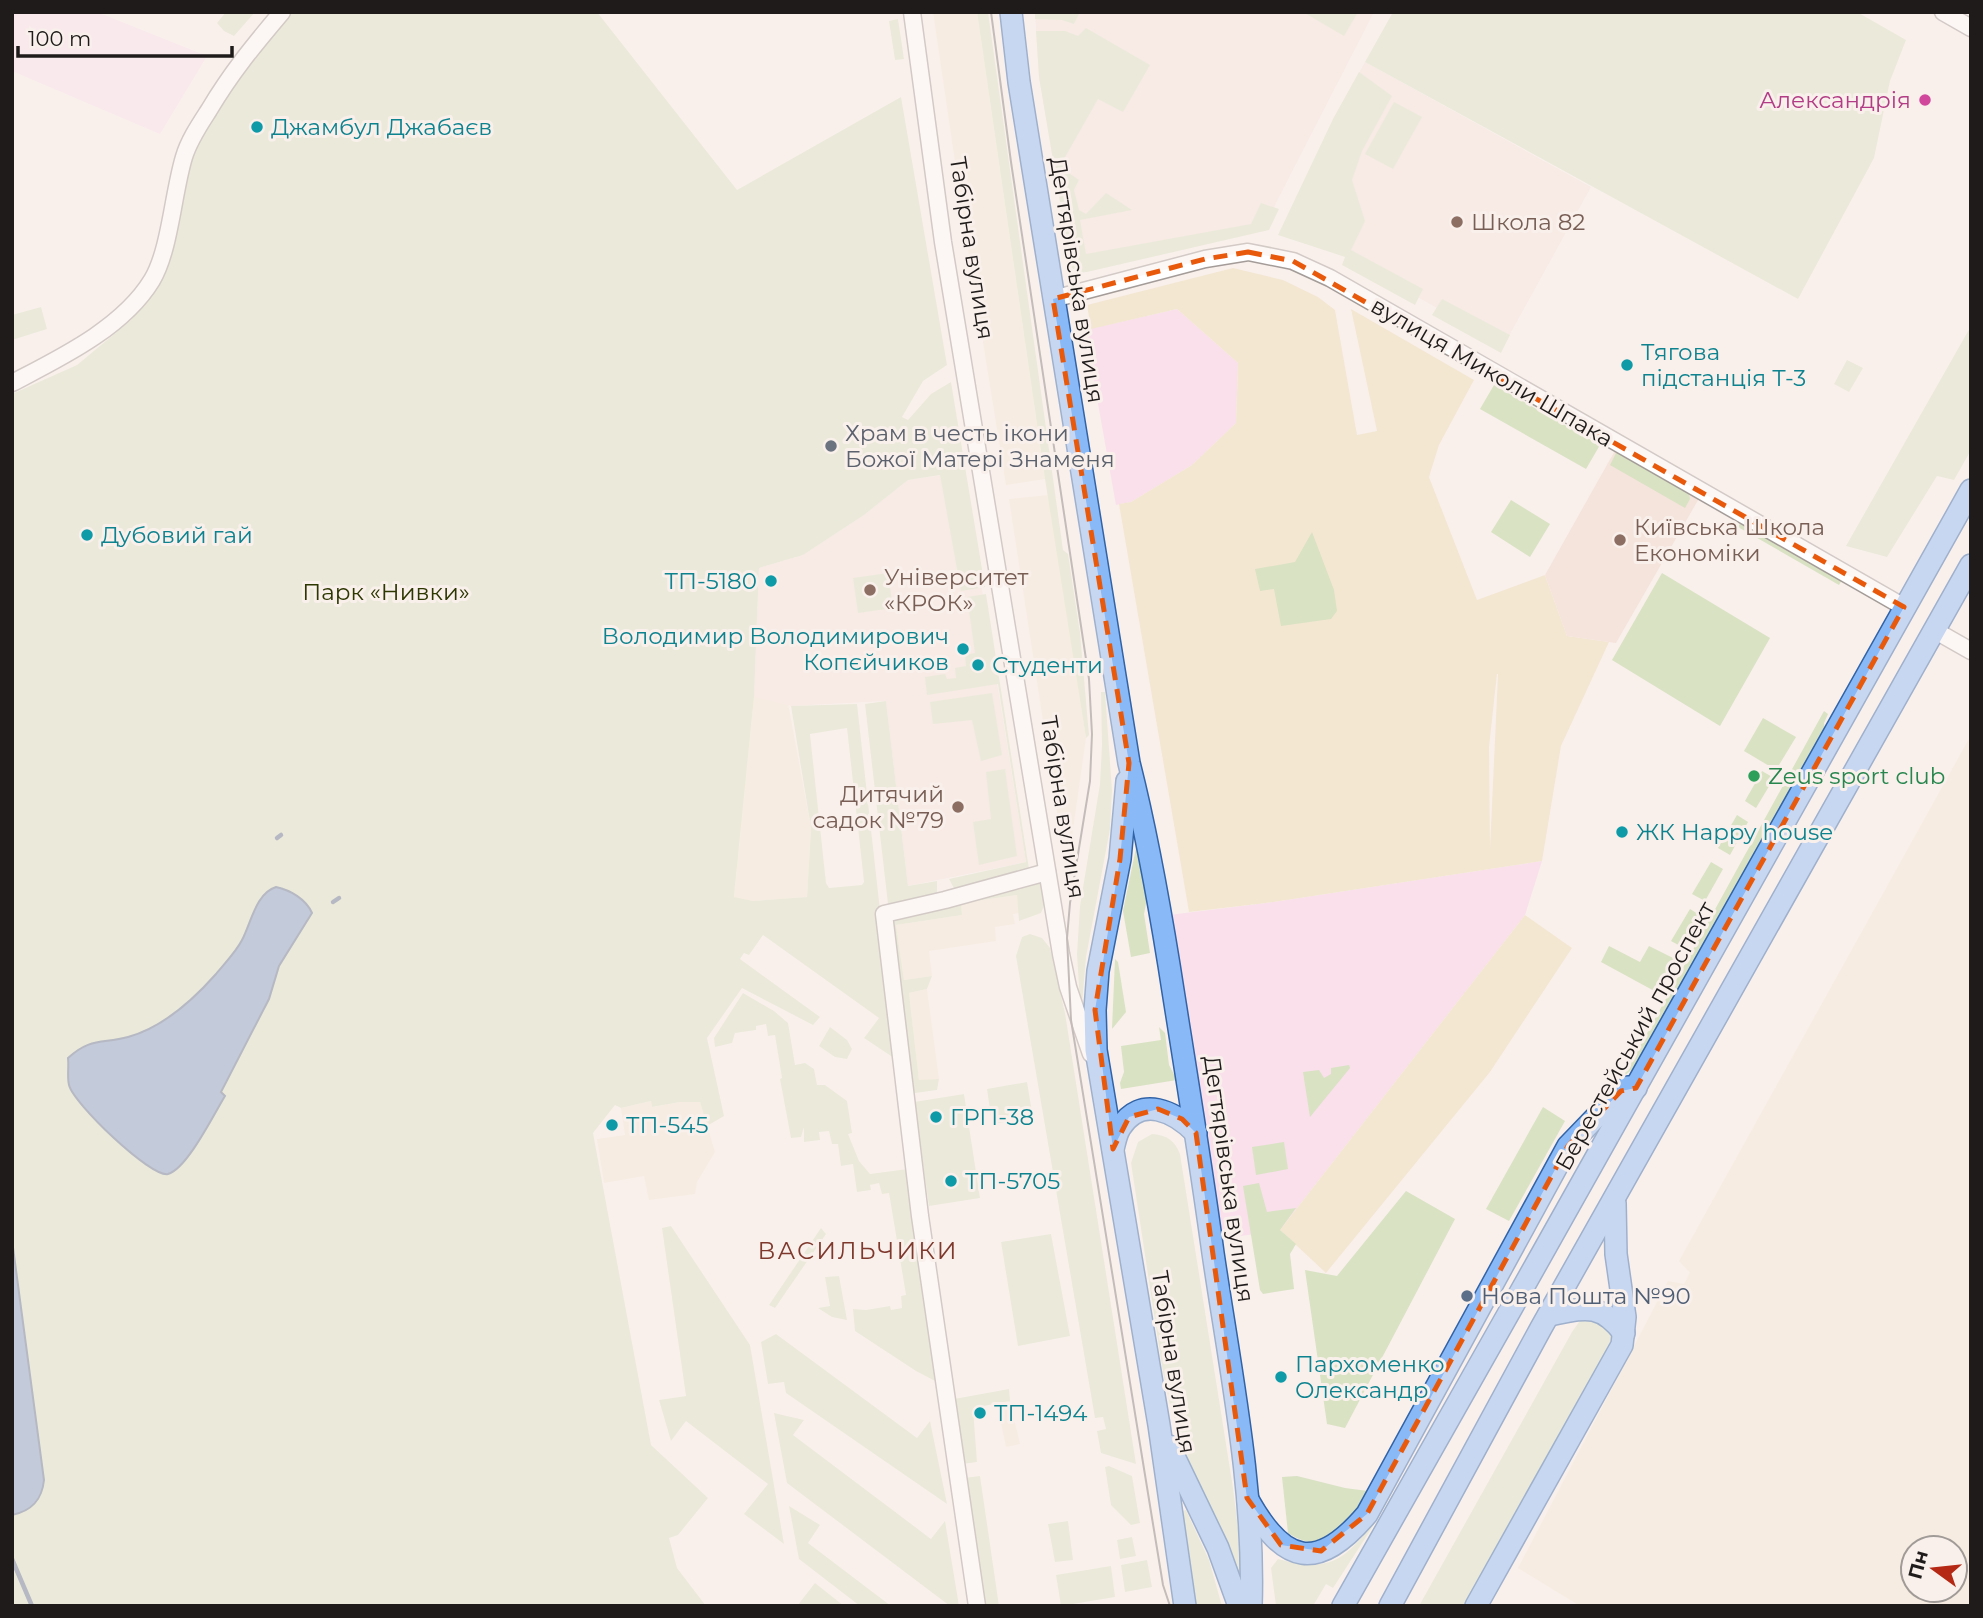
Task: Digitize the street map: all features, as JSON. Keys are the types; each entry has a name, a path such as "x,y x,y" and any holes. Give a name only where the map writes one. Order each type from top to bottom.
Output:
{"main road":[{"name":"Дегтярівська вулиця","path":"1010,12 1053,299 1129,763 1156,891 1196,1133 1247,1498 1251,1606"},
{"name":"Берестейський проспект","path":"1343,1606 1971,490"},
{"path":"1390,1606 1549,1315 1971,565"},
{"name":"Дегтярівська вулиця","path":"1099,1077 1095,1010 1098,971 1120,859 1129,763"},
{"name":"Табірна вулиця","path":"1099,1077 1159,1425 1185,1606"},
{"path":"1247,1498 1273,1538 1289,1550 1303,1553 1321,1551 1353,1530 1367,1514 1568,1146 1620,1091 1628,1087 1636,1088"},
{"path":"1113,1149 1119,1128 1129,1117 1143,1111 1158,1109 1171,1113 1182,1119 1196,1133"},
{"path":"1476,1606 1622,1345 1625,1317 1616,1254 1615,1199"},
{"path":"1549,1315 1583,1308 1596,1310 1606,1314 1625,1333"},
{"path":"1159,1425 1218,1549 1239,1606"}],"street":[{"path":"12,383 74,351 123,314 152,281 161,258 174,191 185,153 237,64 282,12"},
{"name":"Табірна вулиця","path":"912,12 943,242 1054,914 1068,987 1099,1077"},
{"path":"1943,12 1971,28"},
{"name":"вулиця Миколи Шпака","path":"1053,299 1205,258 1248,252 1293,261 1330,278 1904,607"},
{"path":"1934,630 1971,651"},
{"path":"977,1606 920,1216 884,914 1047,872"}],"highlighted area":[{"path":"1248,252 1293,261 1904,607 1636,1088 1621,1091 1568,1146 1367,1514 1321,1551 1281,1545 1247,1498 1196,1133 1182,1119 1158,1109 1129,1117 1113,1149 1095,1010 1120,859 1129,763 1053,299 1205,259"}],"shaded area":[{"path":"12,12 97,12 207,56 160,134 12,71"},
{"path":"933,12 977,12 1045,479 1006,485"},
{"path":"1035,12 1374,12 1276,203 1265,230 1078,273 1071,267 1039,77"},
{"name":"Школа 82","path":"1365,62 1591,187 1504,345 1345,257 1333,119"},
{"path":"1233,268 1283,280 1318,297 1335,310 1357,435 1377,431 1351,309 1474,380 1439,445 1429,477 1477,600 1545,575 1567,636 1609,642 1561,746 1542,861 1266,903 1189,912 1119,504 1131,502 1192,465 1236,423 1238,363 1177,309 1091,329 1087,305","holes":["1498,674 1490,848 1489,747"]},
{"path":"1177,309 1238,363 1236,423 1192,465 1131,502 1116,505 1085,330"},
{"name":"Київська Школа Економіки","path":"1617,447 1701,495 1616,643 1567,636 1545,575"},
{"name":"Університет «КРОК»","path":"963,472 1026,862 908,886 886,701 791,706 754,697 759,568 803,555 864,515 908,480"},
{"path":"1049,495 1086,738 1071,844 1062,845 1009,499"},
{"path":"786,692 811,828 807,897 753,901 734,898 754,697"},
{"path":"1971,735 1971,1606 1580,1606 1518,1568 1668,1281 1684,1284 1690,1273 1679,1261"},
{"path":"1542,861 1525,915 1280,1230 1222,1239 1169,915"},
{"path":"1017,895 1020,913 1013,914 1015,924 995,927 996,941 929,951 932,976 904,980 896,925 962,915 961,903"},
{"path":"1525,915 1572,948 1490,1072 1326,1273 1280,1230"},
{"path":"927,989 939,1079 919,1081 909,993"},
{"path":"651,1101 653,1107 680,1102 700,1102 715,1152 697,1182 695,1194 649,1200 644,1176 604,1183 597,1139 625,1135 621,1108"},
{"path":"1010,1401 1020,1444 1006,1447 997,1404"}],"green space":[{"path":"226,12 255,12 234,36 224,31 217,23"},
{"name":"Парк «Нивки»","path":"291,12 597,12 737,190 901,97 947,365 923,381 902,417 908,420 931,394 951,382 985,587 961,591 940,475 908,480 864,515 803,555 759,568 754,697 734,897 753,901 807,897 811,828 791,706 857,704 894,1058 864,1038 879,1018 763,935 749,955 744,953 740,959 820,1017 813,1025 742,988 707,1038 724,1116 707,1126 700,1102 652,1107 651,1101 621,1108 615,1105 593,1133 651,1445 708,1498 678,1535 669,1538 677,1568 706,1606 12,1606 12,394 77,365 131,320 152,292 168,263 183,171 205,127 238,74","holes":["847,728 864,882 862,885 829,888 826,883 810,734"]},
{"path":"977,12 988,12 1063,550 1068,554 1080,633 1089,735 1086,738 1045,479"},
{"path":"1035,12 1080,12 1074,24 1062,20 1035,19"},
{"path":"1303,12 1358,12 1344,36"},
{"path":"1393,12 1857,12 1906,40 1890,81 1874,158 1798,299 1365,62"},
{"path":"898,19 904,59 895,60 889,21"},
{"path":"1086,28 1150,65 1123,112 1098,99 1064,159 1066,171 1079,180 1074,190 1079,210 1086,214 1106,193 1132,210 1080,220 1086,254 1251,224 1261,203 1279,209 1269,230 1087,272 1078,273 1071,267 1039,77 1036,31 1065,31 1078,36"},
{"path":"1359,72 1392,96 1362,151 1352,180 1365,221 1351,250 1423,289 1415,305 1342,265 1345,257 1278,235 1333,119"},
{"path":"1394,102 1422,117 1393,169 1365,154"},
{"path":"1442,299 1510,335 1501,353 1432,315"},
{"path":"41,307 47,329 12,340 12,315"},
{"path":"1971,326 1971,450 1954,480 1937,476 1887,557 1846,546"},
{"path":"1847,360 1863,368 1849,392 1834,384"},
{"path":"1494,385 1600,445 1586,469 1480,409"},
{"path":"1618,449 1688,489 1690,499 1685,508 1610,465"},
{"path":"1511,500 1550,524 1530,557 1491,532"},
{"path":"1742,520 1843,578 1839,585 1738,527"},
{"path":"1312,532 1334,590 1337,611 1331,619 1281,626 1274,589 1260,591 1255,569 1295,562"},
{"path":"888,573 893,608 858,613 853,578"},
{"path":"1662,573 1770,638 1720,726 1612,660"},
{"path":"986,594 1029,869 957,894 949,879 1026,862 998,684 927,695 925,677 945,674 947,679 956,678 955,668 966,666 965,655 975,653 967,597"},
{"path":"1101,692 1105,692 1112,790 1110,829 1086,957 1082,1004 1077,954 1080,906 1100,784"},
{"path":"992,693 1002,755 981,761 972,720 933,724 930,702"},
{"path":"886,701 908,886 937,881 937,897 894,908 888,904 865,704"},
{"path":"1824,711 1828,714 1824,723 1825,731 1641,1062 1623,1077"},
{"path":"1763,718 1796,737 1776,770 1744,751"},
{"path":"1005,769 1017,856 979,865 973,822 991,819 986,772"},
{"path":"1762,771 1774,778 1756,808 1745,801"},
{"path":"1737,815 1748,822 1730,855 1718,848"},
{"path":"1140,847 1148,893 1144,914 1150,953 1131,957 1123,911 1136,848"},
{"path":"1711,862 1723,869 1705,901 1692,894"},
{"path":"1036,880 1045,895 1041,913 1019,921 1017,895 961,903 962,915 896,925 904,980 932,976 927,989 909,993 919,1080 939,1079 937,1090 915,1093 911,1090 891,916"},
{"path":"1690,909 1698,914 1680,946 1671,941"},
{"path":"1030,934 1042,938 1050,948 1065,1013 1136,1464 1101,1453 1097,1431 1106,1429 1103,1417 1095,1418 1016,956 1022,937"},
{"path":"1609,946 1640,962 1649,946 1675,959 1658,993 1601,962"},
{"path":"1115,959 1118,962 1126,1012 1112,1029"},
{"path":"743,993 774,1011 788,1023 795,1065 805,1063 814,1069 817,1085 825,1085 847,1101 852,1133 848,1134 859,1161 870,1174 908,1169 937,1382 855,1331 853,1309 890,1306 891,1310 902,1308 901,1296 906,1295 889,1193 882,1194 879,1183 870,1185 871,1190 857,1192 853,1164 841,1166 838,1144 832,1144 829,1131 819,1132 820,1140 804,1142 804,1127 801,1137 791,1138 775,1035 768,1036 766,1024 756,1026 756,1030 735,1033 732,1043 715,1047 714,1038"},
{"path":"830,1027 847,1040 852,1049 847,1059 835,1057 819,1046"},
{"path":"1159,1027 1165,1033 1169,1065 1177,1080 1121,1089 1124,1072 1121,1046 1161,1040"},
{"path":"1349,1065 1350,1068 1310,1117 1303,1072 1319,1070 1324,1078 1331,1074 1331,1068"},
{"path":"1027,1082 1033,1118 992,1124 987,1089"},
{"path":"964,1094 980,1198 929,1206 914,1102"},
{"path":"1543,1107 1565,1121 1509,1221 1486,1209"},
{"path":"1152,1134 1170,1140 1180,1154 1233,1488 1247,1599 1194,1476 1170,1405 1163,1373 1131,1163 1138,1142"},
{"path":"1284,1142 1288,1169 1256,1175 1252,1147"},
{"path":"1259,1183 1267,1212 1296,1208 1280,1230 1296,1244 1290,1254 1294,1289 1263,1294 1260,1290 1243,1186"},
{"path":"1406,1191 1455,1219 1345,1428 1327,1424 1305,1270 1337,1276"},
{"path":"671,1226 750,1345 784,1544 744,1514 768,1484 686,1421 671,1441 659,1400 686,1396 662,1228"},
{"path":"821,1228 826,1234 775,1308 769,1305"},
{"path":"1051,1234 1070,1336 1018,1346 1001,1242"},
{"path":"839,1276 847,1320 832,1317 818,1308 830,1306 825,1277"},
{"path":"1586,1318 1609,1327 1612,1336 1609,1348 1465,1606 1419,1606 1572,1332 1579,1322"},
{"path":"776,1334 917,1438 930,1421 947,1504 786,1393 784,1382 768,1384 761,1342"},
{"path":"1009,1389 1010,1401 973,1408 977,1462 962,1464 954,1399"},
{"path":"774,1413 804,1420 793,1435 931,1539 945,1521 959,1606 950,1606 787,1483"},
{"path":"1109,1466 1132,1476 1140,1523 1131,1525 1111,1505 1105,1467"},
{"path":"980,1476 999,1606 983,1606 964,1478"},
{"path":"1297,1476 1368,1491 1336,1534 1315,1542 1302,1540 1288,1533 1282,1477"},
{"path":"789,1506 820,1525 808,1543 891,1606 860,1606 799,1559"},
{"path":"1186,1510 1209,1560 1222,1606 1194,1606 1182,1511"},
{"path":"1379,1517 1333,1588 1326,1584 1313,1606 1276,1606 1271,1568 1278,1559 1313,1565 1337,1559 1357,1543"},
{"path":"1068,1521 1073,1560 1055,1562 1048,1524"},
{"path":"1132,1537 1136,1556 1120,1559 1117,1540"},
{"path":"1147,1560 1152,1587 1125,1592 1121,1565"},
{"path":"1111,1566 1115,1597 1061,1606 1056,1575"},
{"path":"815,1583 844,1606 797,1606"}],"water":[{"path":"276,887 297,896 306,903 312,913 279,966 269,999 221,1092 225,1096 207,1127 175,1170 168,1174 159,1172 130,1152 84,1107 69,1085 68,1058 90,1044 140,1033 187,1003 233,953 242,940 259,902 269,890"},
{"path":"12,1240 44,1480 35,1504 12,1515"}],"waterway":[{"path":"277,838 281,835"},
{"path":"333,902 339,898"},
{"path":"12,1559 32,1606"}],"tram line":[{"path":"991,12 1089,679 1092,734 1090,781 1070,903 1067,938 1071,1020 1163,1585 1170,1606"}],"place":[{"name":"Александрія","path":"1925,100"},
{"name":"Джамбул Джабаєв","path":"257,127"},
{"name":"Школа 82","path":"1457,222"},
{"name":"Тягова підстанція Т-3","path":"1627,365"},
{"name":"Храм в честь ікони Божої Матері Знаменя","path":"831,446"},
{"name":"Дубовий гай","path":"87,535"},
{"name":"Київська Школа Економіки","path":"1620,540"},
{"name":"ТП-5180","path":"771,581"},
{"name":"Університет «КРОК»","path":"870,590"},
{"name":"Володимир Володимирович Копєйчиков","path":"963,649"},
{"name":"Студенти","path":"978,665"},
{"name":"Zeus sport club","path":"1754,776"},
{"name":"Дитячий садок №79","path":"958,807"},
{"name":"ЖК Happy house","path":"1622,832"},
{"name":"ГРП-38","path":"936,1117"},
{"name":"ТП-545","path":"612,1125"},
{"name":"ТП-5705","path":"951,1181"},
{"name":"Нова Пошта №90","path":"1467,1296"},
{"name":"Пархоменко Олександр","path":"1281,1377"},
{"name":"ТП-1494","path":"980,1413"}],"district":[{"name":"ВАСИЛЬЧИКИ","path":"858,1250"}]}
